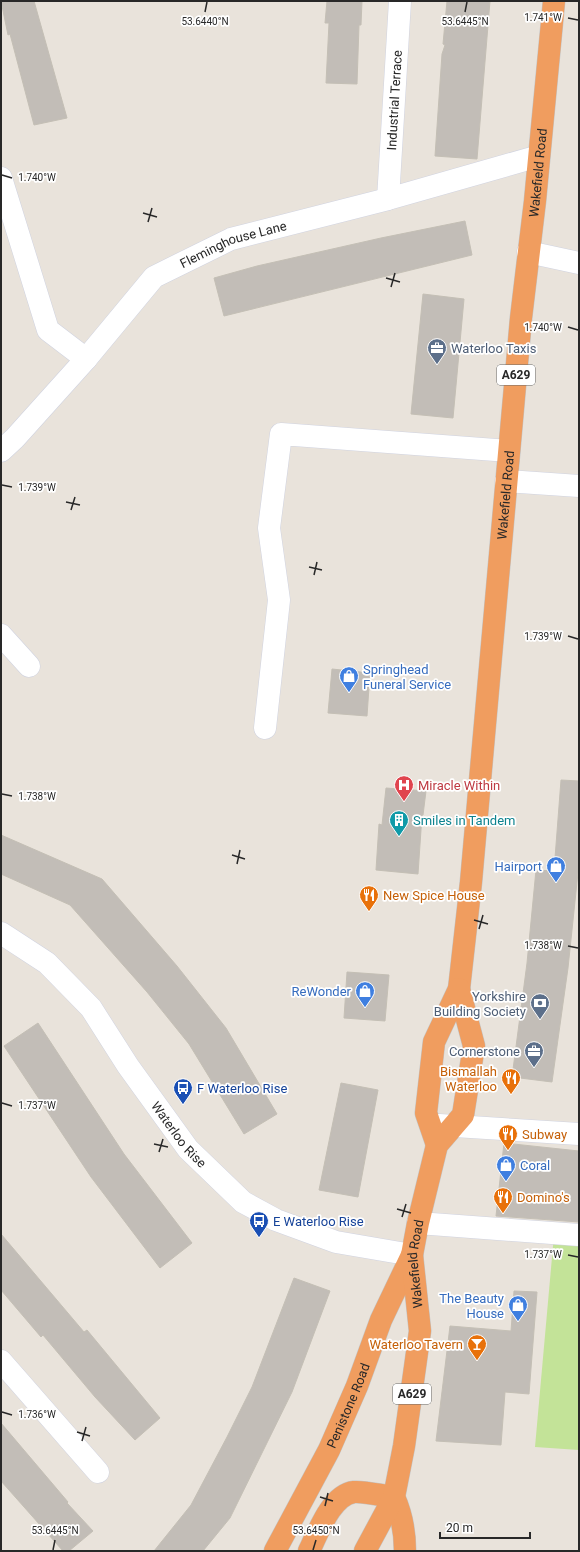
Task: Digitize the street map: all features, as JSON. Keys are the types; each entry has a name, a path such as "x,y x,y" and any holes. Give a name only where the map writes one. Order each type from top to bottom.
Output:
{"highway":[{"name":"Wakefield Road","path":"394,1497 412,1400 420,1331 412,1255 434,1135 426,1113 434,1042 459,989 472,882 506,480 554,1"},
{"name":"Wakefield Road","path":"434,1135 454,1126 463,1115 474,1046 459,989"},
{"name":"Penistone Road","path":"275,1551 329,1450 357,1386 381,1320 412,1255"},
{"path":"315,1545 318,1501 329,1450"},
{"path":"315,1545 331,1506 345,1495 353,1492 362,1492 394,1497 401,1513 405,1534 406,1551"},
{"name":"A629","path":"365,1551 394,1497"}],"street":[{"name":"Industrial Terrace","path":"388,199 400,1"},
{"name":"Fleminghouse Lane","path":"1,451 15,438 86,359 154,277 231,239 388,199 539,156"},
{"path":"1,178 48,330 86,359"},
{"path":"528,252 579,263"},
{"path":"265,728 279,600 269,528 280,434 509,450"},
{"path":"506,480 579,486"},
{"path":"1,635 29,666"},
{"name":"Waterloo Rise","path":"1,933 47,963 91,1008 128,1066 188,1149 243,1202 276,1220 336,1242 412,1255"},
{"path":"454,1126 579,1134"},
{"path":"418,1222 579,1235"},
{"path":"1,1361 98,1472"}],"green space":[{"path":"554,1235 579,1238 579,1450 535,1447"}],"building":[{"path":"1,1 34,1 67,118 34,125 10,34 8,35"},
{"path":"327,1 362,1 361,25 359,25 357,84 326,83 329,23 325,23"},
{"path":"447,1 490,1 477,159 435,156 442,54 445,45 443,44"},
{"path":"465,221 472,255 224,316 214,278 257,266"},
{"path":"423,294 464,299 453,418 411,414"},
{"name":"Springhead Funeral Service","path":"332,669 370,673 367,716 328,713"},
{"path":"561,780 579,781 579,863 568,968 552,1082 512,1077 527,963 536,870 554,871"},
{"path":"386,788 426,791 422,815 418,874 376,870 379,824 382,825"},
{"path":"1,835 102,879 177,966 226,1028 277,1114 244,1134 189,1044 147,992 70,905 1,874"},
{"path":"347,972 389,975 385,1021 344,1018"},
{"path":"38,1023 124,1154 192,1243 160,1268 91,1177 4,1046"},
{"path":"341,1083 378,1090 358,1197 319,1190"},
{"path":"504,1143 579,1151 579,1222 496,1216"},
{"path":"1,1234 84,1332 87,1330 160,1418 135,1440 95,1397 43,1335 41,1337 1,1290"},
{"path":"294,1278 330,1291 292,1392 230,1518 203,1551 154,1551 191,1505 227,1437 252,1387"},
{"name":"Waterloo Tavern","path":"514,1291 537,1292 529,1394 505,1392 501,1445 436,1441 450,1326 511,1331"},
{"path":"1,1423 68,1502 67,1503 93,1531 69,1551 63,1551 1,1481"}],"place":[{"name":"Waterloo Taxis","path":"437,365"},
{"name":"Springhead Funeral Service","path":"349,693"},
{"name":"Miracle Within","path":"404,802"},
{"name":"Smiles in Tandem","path":"399,837"},
{"name":"Hairport","path":"556,883"},
{"name":"New Spice House","path":"369,912"},
{"name":"ReWonder","path":"365,1008"},
{"name":"Yorkshire Building Society","path":"540,1020"},
{"name":"Cornerstone","path":"534,1068"},
{"name":"Bismallah Waterloo","path":"511,1095"},
{"name":"F Waterloo Rise","path":"183,1105"},
{"name":"Subway","path":"508,1151"},
{"name":"Coral","path":"506,1182"},
{"name":"Domino's","path":"503,1214"},
{"name":"E Waterloo Rise","path":"259,1238"},
{"name":"The Beauty House","path":"518,1322"},
{"name":"Waterloo Tavern","path":"477,1361"}]}
